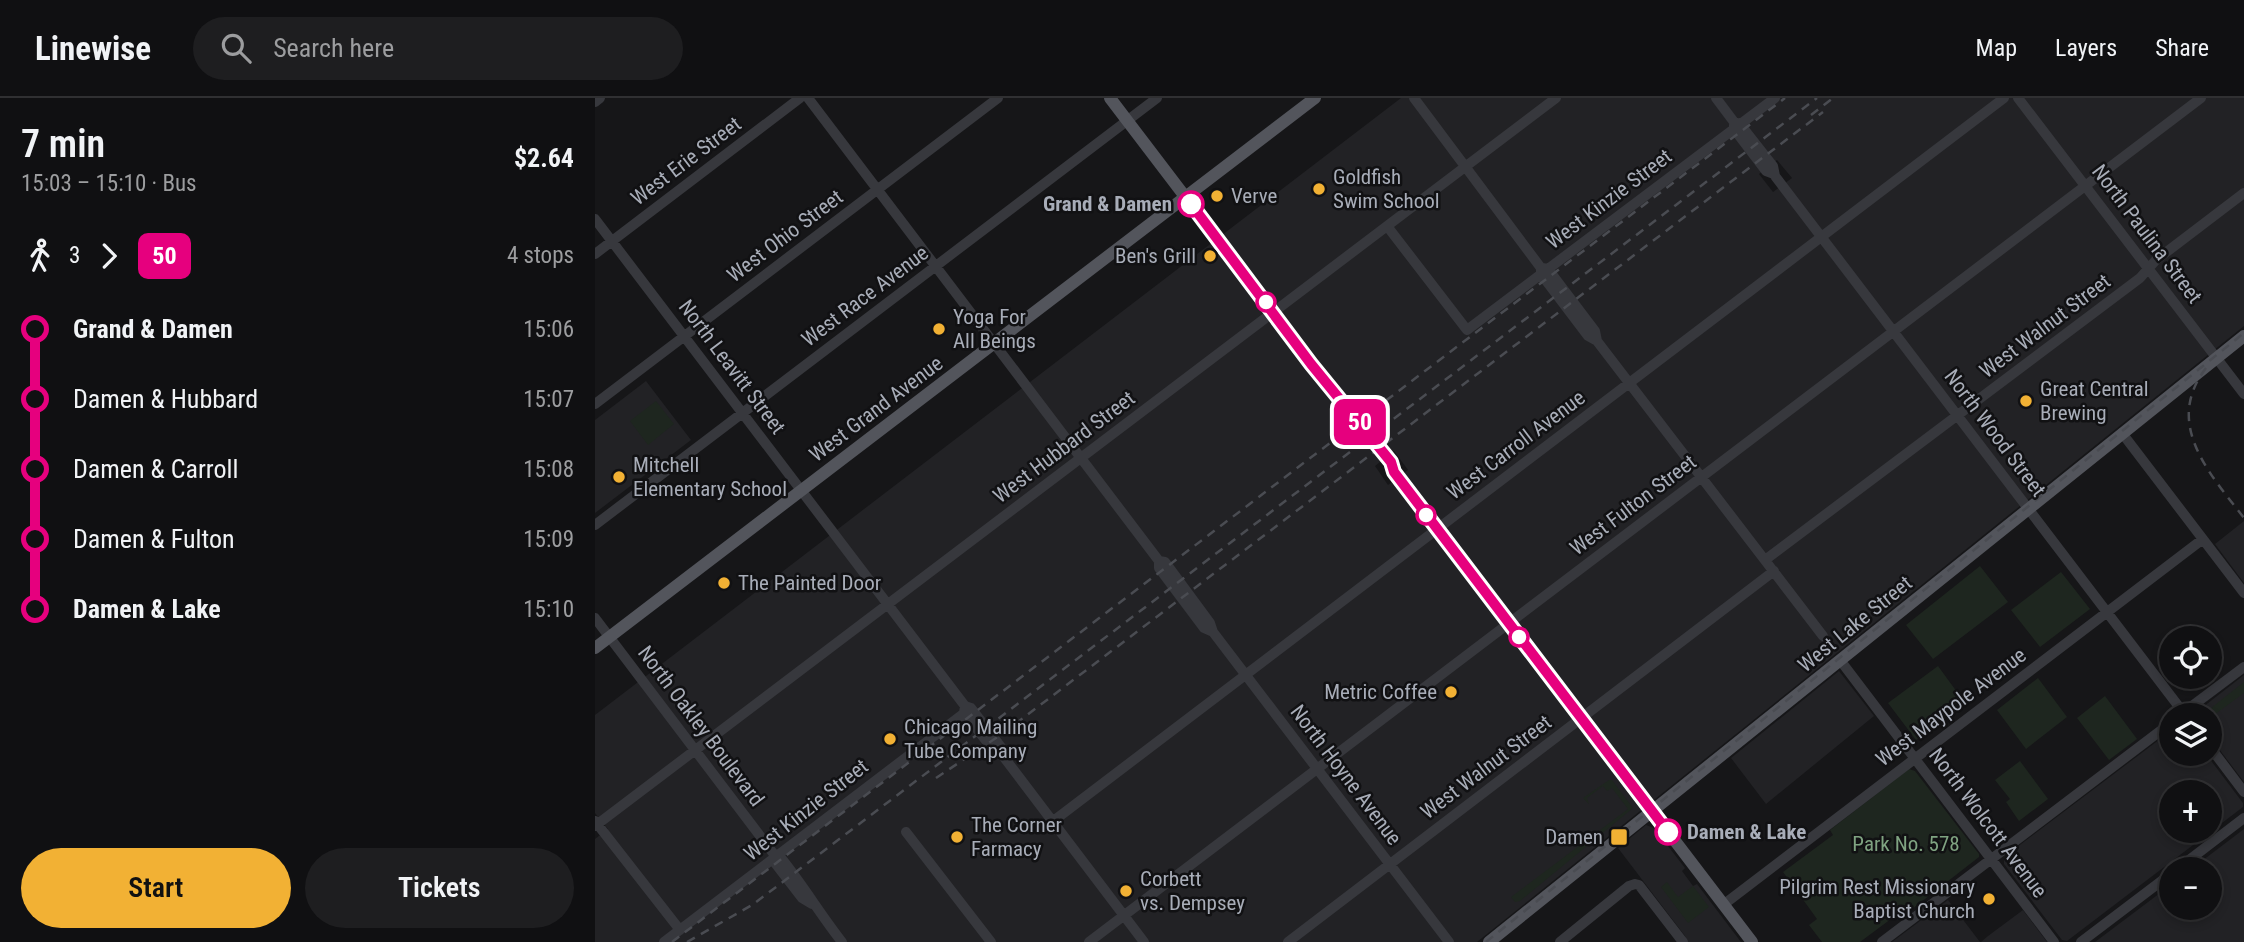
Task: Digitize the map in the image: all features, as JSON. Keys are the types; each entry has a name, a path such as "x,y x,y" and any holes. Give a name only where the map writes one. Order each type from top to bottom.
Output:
{"main road":[{"path":"1110,98 1349,412 1355,415 1391,462 1394,472 1752,942"},
{"name":"West Grand Avenue","path":"595,648 1315,98"},
{"name":"West Lake Street","path":"1489,942 2244,336"}],"street":[{"path":"595,102 600,98"},
{"name":"West Erie Street","path":"595,254 800,98"},
{"name":"North Hoyne Avenue","path":"808,98 1159,561 1159,568 1196,618 1204,628 1213,632 1449,942"},
{"name":"West Ohio Street","path":"595,404 998,98"},
{"name":"West Race Avenue","path":"595,525 1157,98"},
{"path":"1415,98 1543,270 1595,331 1597,341 1823,636"},
{"name":"West Hubbard Street","path":"596,824 1556,98"},
{"name":"North Wood Street","path":"1716,98 1766,171 1774,174 2174,703"},
{"name":"West Kinzie Street","path":"1387,226 1467,330 1543,270 1775,98"},
{"name":"West Carroll Avenue","path":"1052,822 2004,98"},
{"name":"North Paulina Street","path":"2018,98 2244,394"},
{"name":"West Fulton Street","path":"1089,942 2201,98"},
{"name":"West Walnut Street","path":"1765,560 2140,278 2157,260 2244,194"},
{"name":"North Leavitt Street","path":"595,219 967,709 1001,747 1003,756 1144,942"},
{"path":"2122,433 2244,593"},
{"name":"West Maypole Avenue","path":"1723,905 2203,539"},
{"name":"West Walnut Street","path":"1288,942 1774,571"},
{"name":"North Oakley Boulevard","path":"595,618 776,857 782,858 809,893 812,904 842,942"},
{"name":"North Wolcott Avenue","path":"1840,660 2054,942"},
{"path":"2198,703 2244,667"},
{"name":"West Kinzie Street","path":"664,942 967,709"},
{"path":"1882,942 2159,732"},
{"path":"2222,763 2244,792"},
{"path":"2193,857 2244,818"},
{"path":"596,824 680,930"},
{"path":"906,832 991,942"},
{"path":"2081,942 2159,883"},
{"path":"1560,942 1635,884 1682,940"}],"shaded area":[{"path":"1401,98 2244,98 2244,326 1477,942 595,942 595,839 608,829 595,813 595,715","holes":["1777,160 1792,178 1773,192 1759,174","1394,451 1408,470 1388,485 1375,466"]},
{"name":"Mitchell Elementary School","path":"646,381 691,440 595,513 595,420"},
{"path":"2244,521 2244,583 2215,544"},
{"path":"1839,671 1874,716 1766,804 1731,758"},
{"path":"2244,675 2244,782 2222,753 2222,703 2208,703"},
{"path":"2159,740 2159,766 2215,766 2243,803 2243,807 2222,823 2222,780 2159,780 2159,843 2196,843 2177,857 2159,857 2159,871 2067,941 2062,940 2004,864 2004,857"},
{"path":"1646,825 1654,828 1685,868 1682,871 1693,886 1697,884 1741,942 1687,942 1618,848"},
{"path":"2244,829 2244,942 2095,942 2159,894 2159,920 2222,920 2222,857 2207,857"},
{"path":"1948,900 1980,942 1892,942"},
{"path":"2023,910 2047,942 1981,942 1988,936"}],"green space":[{"path":"656,401 674,424 648,445 630,421"},
{"path":"1980,566 2008,602 1933,659 1906,625"},
{"path":"2061,572 2090,609 2040,647 2011,610"},
{"path":"1938,666 1965,703 1916,740 1888,703"},
{"path":"2038,678 2067,717 2026,749 1997,710"},
{"path":"2244,682 2244,693 2222,709 2222,703 2217,703"},
{"path":"2105,696 2137,739 2109,760 2077,718"},
{"path":"2020,761 2048,799 2019,821 2006,802 2010,799 1995,780"},
{"name":"Park No. 578","path":"1909,769 1915,771 1979,857 1898,920 1895,916 1860,942 1822,942 1809,925 1817,919 1783,872 1833,835 1830,830"},
{"path":"1612,780 1633,808 1520,901 1515,902 1511,897 1628,809 1612,788 1607,791 1603,786 1587,798 1589,804 1583,798"},
{"path":"1667,882 1678,897 1693,886 1709,907 1688,923 1661,887"}],"railway":[{"path":"672,942 1785,98"},
{"path":"687,942 752,905 1817,98"},
{"path":"1811,115 1833,98"},
{"path":"936,778 1002,734 1823,112"},
{"path":"1486,942 2244,333"},
{"path":"2206,368 2194,389 2189,409 2190,428 2196,448 2206,466 2244,518"}],"bus line":[{"name":"50","path":"1191,204 1311,364 1391,462 1394,472 1668,832"}],"place":[{"name":"Goldfish Swim School","path":"1319,189"},
{"name":"Verve","path":"1217,196"},
{"name":"Grand & Damen","path":"1191,204"},
{"name":"Ben's Grill","path":"1210,256"},
{"name":"Yoga For All Beings","path":"939,329"},
{"name":"Great Central Brewing","path":"2026,401"},
{"name":"Mitchell Elementary School","path":"619,477"},
{"name":"The Painted Door","path":"724,583"},
{"name":"Metric Coffee","path":"1451,692"},
{"name":"Chicago Mailing Tube Company","path":"890,739"},
{"name":"Damen & Lake","path":"1668,832"},
{"name":"The Corner Farmacy","path":"957,837"},
{"name":"Damen","path":"1619,837"},
{"name":"Corbett vs. Dempsey","path":"1126,891"},
{"name":"Pilgrim Rest Missionary Baptist Church","path":"1989,899"}]}
